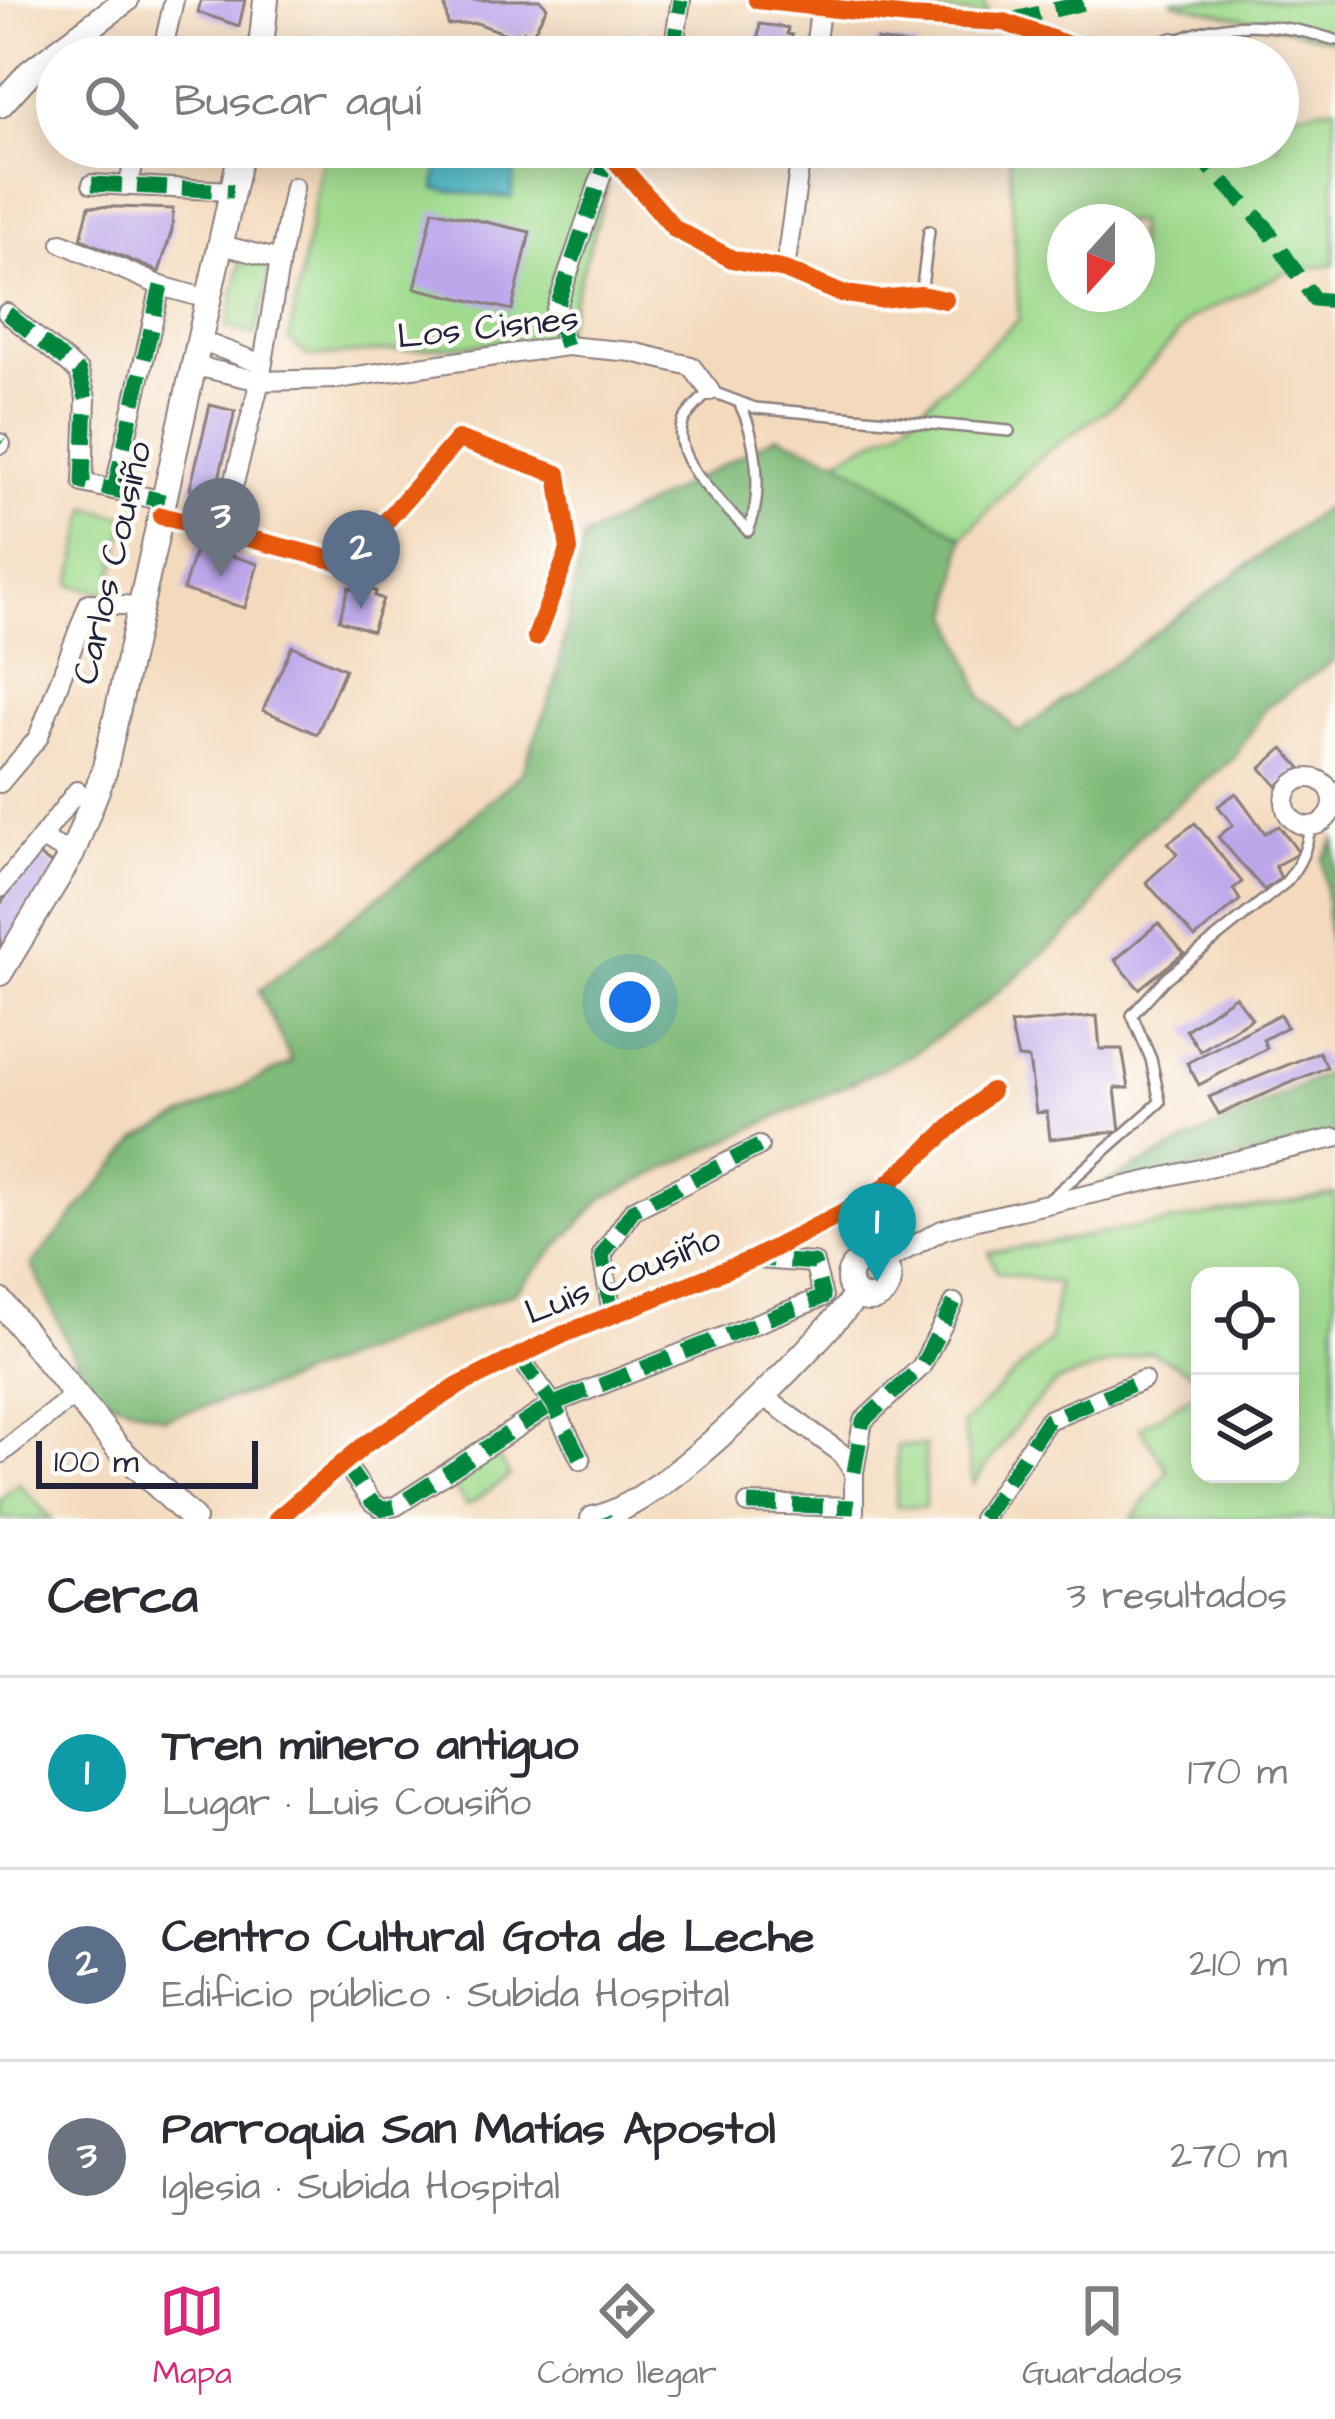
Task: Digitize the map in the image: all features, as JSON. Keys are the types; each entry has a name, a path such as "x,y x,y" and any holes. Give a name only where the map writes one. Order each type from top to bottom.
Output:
{"main road":[{"path":"78,36 126,0"},
{"path":"262,36 266,0"},
{"path":"0,105 36,68"},
{"name":"Carlos Cousiño","path":"0,973 72,854 104,772 238,168"},
{"path":"601,1518 665,1481 789,1370 856,1295 849,1285 850,1273 858,1263 870,1259 882,1263"},
{"path":"0,1301 118,1448 193,1519"}],"street":[{"path":"166,36 174,0"},
{"path":"675,36 681,0"},
{"path":"757,0 820,10 1004,22 1043,36"},
{"path":"817,36 820,10"},
{"path":"128,186 133,168"},
{"path":"566,346 555,312 600,168"},
{"path":"622,168 675,229 732,259 785,270 840,292 879,299 921,296 945,300"},
{"path":"785,270 799,168"},
{"path":"92,184 233,191"},
{"path":"221,534 261,372 294,187"},
{"path":"62,243 161,286 211,300"},
{"path":"222,245 280,260"},
{"path":"113,490 161,286"},
{"path":"8,313 80,372 86,398 83,483 162,508 221,534 349,564 458,439 558,474 568,550 536,638"},
{"name":"Los Cisnes","path":"198,354 261,372 336,379 566,346 632,352 691,366 710,392"},
{"path":"0,783 38,738 89,602 138,606"},
{"path":"0,888 77,791"},
{"path":"40,838 72,854"},
{"name":"Luis Cousiño","path":"278,1519 343,1461 460,1384 612,1313 753,1259 876,1195 991,1090"},
{"path":"882,1263 942,1230 1335,1138"},
{"path":"612,1313 602,1255 633,1210 758,1146"},
{"path":"343,1461 372,1502 383,1509 396,1506 553,1404 823,1297 814,1263 753,1259"},
{"path":"748,1504 854,1513 854,1472 863,1421 921,1367 954,1303"},
{"path":"518,1355 553,1404 581,1460"},
{"path":"982,1519 1048,1420 1143,1380"},
{"path":"760,1394 841,1453 854,1472"},
{"path":"0,1454 73,1396"}],"lane":[{"path":"1186,36 1204,28 1248,24 1301,30 1335,40"},
{"path":"921,296 929,232"},
{"path":"739,402 748,419 758,507 748,531 684,459 679,436 685,417 710,392 755,407 1009,430"},
{"path":"1045,1203 1160,1102 1151,1059 1132,1015 1165,979 1285,883 1299,866 1310,826"}],"green space":[{"path":"811,0 983,0 988,16"},
{"path":"1335,0 1335,40 1173,2"},
{"path":"1335,106 1335,264 1286,272 1192,318 1119,401 1038,458 963,537 837,459 900,427 1019,319 1010,168 1299,168 1299,111"},
{"path":"321,168 596,168 608,186 562,338 309,357 289,340"},
{"path":"244,246 274,256 255,335 227,327"},
{"path":"777,436 837,459 963,537 952,615 982,696 1019,733 1335,501 1335,660 1267,706 1234,758 1136,838 1085,918 985,1003 911,1055 603,1198 515,1292 274,1386 165,1418 91,1393 32,1265 138,1139 292,1062 259,991 406,875 522,772 555,686 584,538"},
{"path":"88,508 127,517 109,594 71,585"},
{"path":"1335,840 1335,973 1323,859"},
{"path":"1335,1069 1335,1138 1086,1192"},
{"path":"1335,1194 1335,1519 1132,1519 1168,1471 1140,1427 1191,1396 1191,1483 1299,1483 1299,1267 1191,1267 1191,1373 1150,1351 1057,1382 1026,1413 973,1484 963,1424 1050,1340 1058,1283 997,1272 989,1253"},
{"path":"897,1446 925,1446 925,1507 896,1506"},
{"path":"494,1452 510,1476 467,1506 451,1483"},
{"path":"18,1483 52,1519 4,1519 0,1515 0,1500"}],"water":[{"path":"438,168 515,168 511,198 435,189"}],"building":[{"path":"201,0 245,0 239,26 198,12"},
{"path":"444,0 540,0 547,7 532,35 524,31 523,36 511,36 477,23 448,25"},
{"path":"760,24 788,28 787,34 792,35 792,36 758,36"},
{"path":"89,206 173,209 159,272 81,239"},
{"path":"433,210 530,232 512,310 415,288"},
{"path":"210,405 235,411 215,495 190,489"},
{"path":"197,545 258,564 245,608 183,590"},
{"path":"358,586 376,591 375,596 383,599 372,631 339,620 349,587 357,590"},
{"path":"292,646 345,669 317,734 263,710"},
{"path":"1283,748 1301,768 1277,786 1261,768"},
{"path":"1236,793 1265,833 1279,826 1299,853 1275,866 1281,878 1264,890 1218,837 1233,825 1218,806"},
{"path":"1195,823 1242,882 1233,889 1240,900 1195,938 1146,882 1177,854 1168,843"},
{"path":"36,853 58,869 0,953 0,905"},
{"path":"1158,923 1184,953 1139,989 1115,960"},
{"path":"1235,996 1252,1018 1200,1051 1186,1030"},
{"path":"1280,1014 1287,1027 1263,1040 1267,1048 1199,1085 1187,1063"},
{"path":"1097,1016 1100,1049 1122,1049 1129,1088 1115,1088 1120,1131 1050,1139 1047,1112 1036,1113 1029,1059 1018,1058 1010,1024"},
{"path":"1319,1052 1327,1067 1219,1114 1209,1097"}],"marked path":[{"path":"675,36 681,0"},
{"path":"1010,20 1097,0"},
{"path":"566,346 555,312 604,168"},
{"path":"1210,168 1266,227 1314,299 1335,301"},
{"path":"92,184 233,191"},
{"path":"114,490 161,286"},
{"path":"7,313 79,372 86,398 83,483 164,501"},
{"path":"612,1313 602,1255 633,1210 759,1146"},
{"path":"343,1461 372,1502 383,1509 396,1506 553,1404 823,1297 814,1263 759,1259"},
{"path":"854,1472 863,1421 921,1367 954,1303"},
{"path":"518,1355 553,1404 581,1460"},
{"path":"982,1519 1048,1420 1143,1380"},
{"path":"748,1504 854,1507"}],"cycle path":[{"path":"757,0 1004,22 1043,36"},
{"path":"622,168 675,229 732,259 785,270 840,293 945,300"},
{"path":"161,516 349,564 458,439 558,474 569,550 536,637"},
{"path":"277,1519 367,1443 460,1385 564,1334 753,1259 876,1195 991,1091"}],"place":[{"name":"Parroquia San Matías Apostol","path":"221,577"},
{"name":"Centro Cultural Gota de Leche","path":"361,609"},
{"name":"Tren minero antiguo","path":"877,1282"}]}
